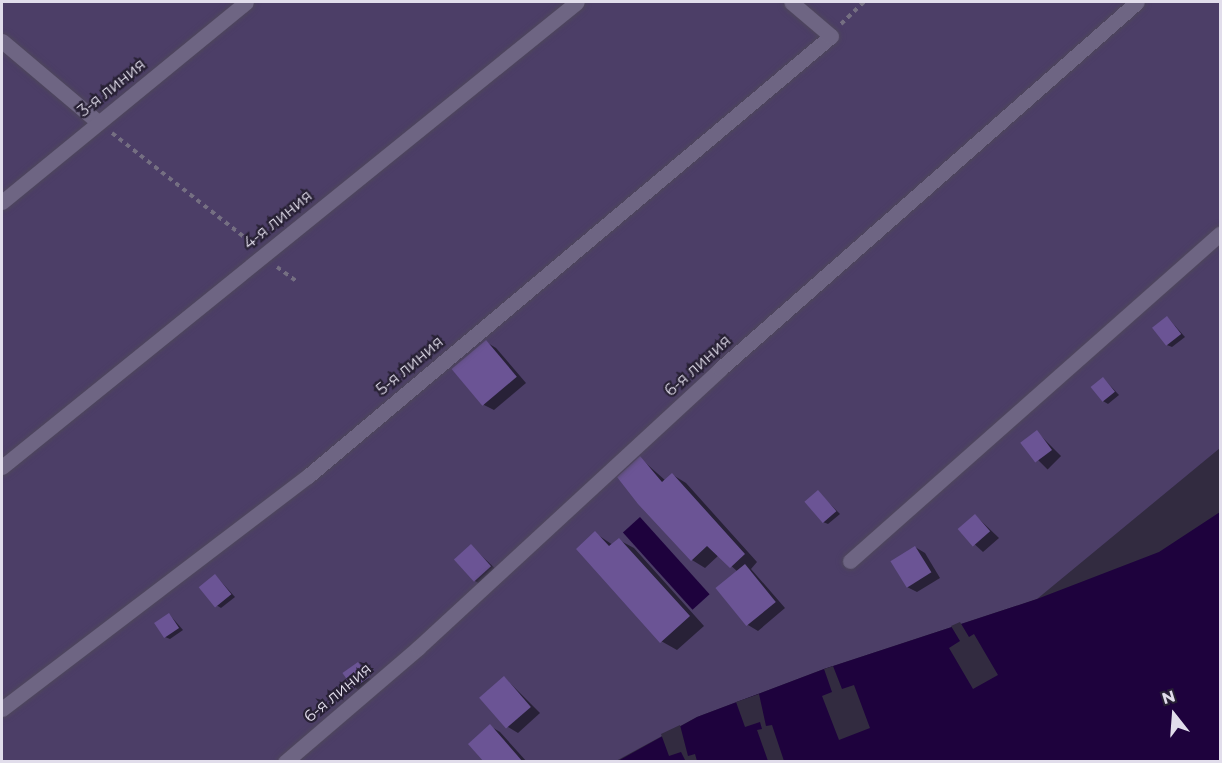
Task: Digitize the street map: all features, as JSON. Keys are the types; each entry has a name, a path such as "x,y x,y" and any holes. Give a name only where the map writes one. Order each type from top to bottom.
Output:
{"lane":[{"name":"3-я линия","path":"2,202 246,2"},
{"name":"4-я линия","path":"2,467 577,2"},
{"path":"791,2 831,36"},
{"name":"6-я линия","path":"285,762 418,648 720,369 1137,2"},
{"name":"5-я линия","path":"2,709 308,476 831,36"},
{"path":"2,41 98,122"},
{"path":"850,561 1221,234"}],"path":[{"path":"831,36 864,2"},
{"path":"98,122 207,210 247,236 262,256 298,282"}],"shaded area":[{"path":"2,2 1220,2 1220,448 1037,599 824,669 697,717 616,761 2,761"},
{"path":"1220,512 1220,761 616,762 697,717 824,669 1037,599 1159,552"},
{"path":"640,517 710,594 692,610 623,532"}],"pier":[{"path":"960,622 969,637 974,634 998,675 973,689 949,648 960,641 951,626"},
{"path":"833,666 842,689 854,685 870,728 839,740 822,696 832,692 824,669"},
{"path":"759,694 766,726 772,725 784,761 768,761 757,730 762,729 760,722 745,727 736,702"},
{"path":"680,725 688,756 695,754 697,761 681,761 685,760 681,752 669,756 661,734"}],"building":[{"path":"1167,316 1181,334 1166,346 1152,328"},
{"path":"486,340 517,377 482,406 452,369"},
{"path":"1103,377 1115,392 1103,402 1091,387"},
{"path":"1037,430 1052,450 1035,463 1020,443"},
{"path":"640,456 662,482 672,473 745,554 730,568 707,546 691,561 638,504 617,477"},
{"path":"818,490 836,511 823,523 804,502"},
{"path":"975,514 990,531 973,546 958,529"},
{"path":"595,531 609,546 619,538 690,616 660,643 576,549"},
{"path":"471,544 491,566 474,582 454,559"},
{"path":"915,546 931,572 907,588 890,561"},
{"path":"745,564 776,602 746,626 715,588"},
{"path":"215,574 231,594 215,607 199,587"},
{"path":"169,613 179,628 164,638 154,623"},
{"path":"358,662 369,678 353,688 342,673"},
{"path":"504,676 531,707 506,729 479,698"},
{"path":"490,724 523,762 484,762 468,744"}]}
